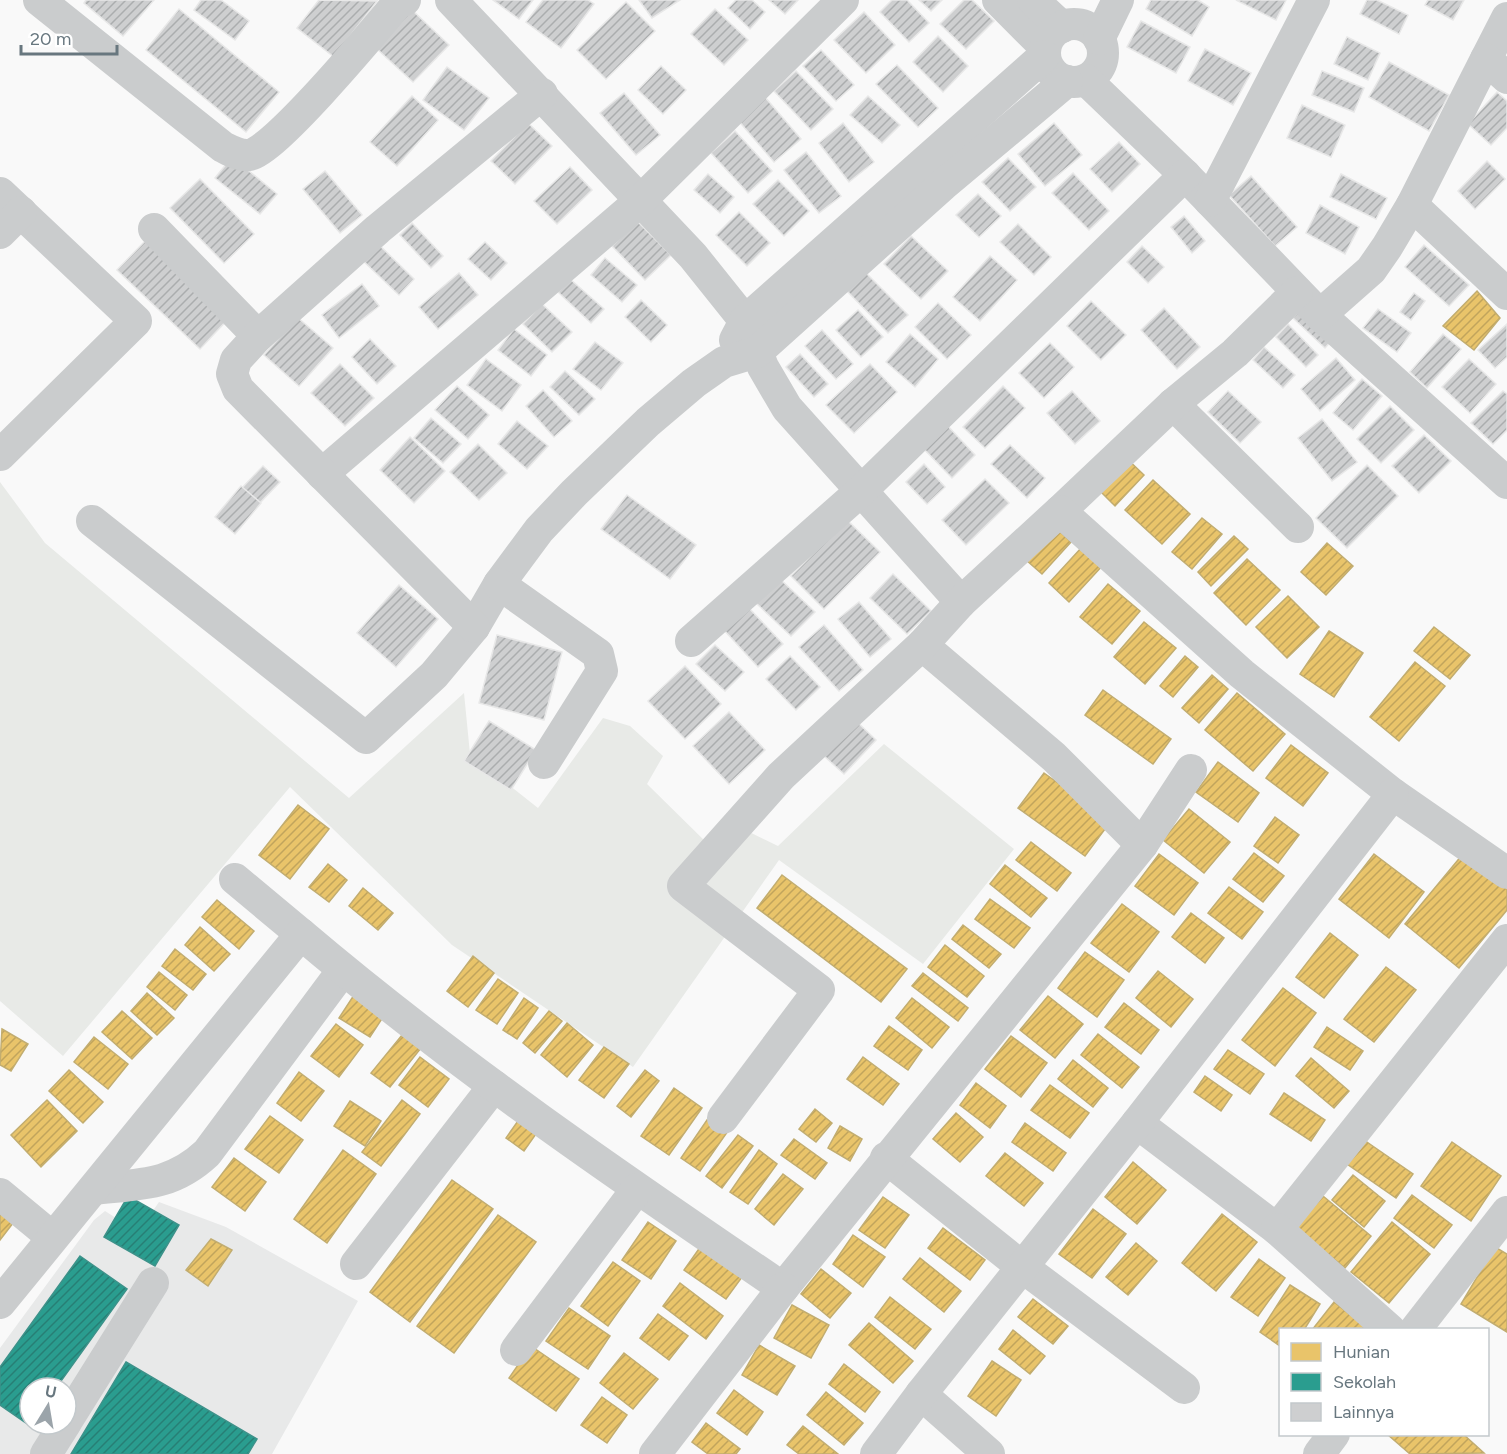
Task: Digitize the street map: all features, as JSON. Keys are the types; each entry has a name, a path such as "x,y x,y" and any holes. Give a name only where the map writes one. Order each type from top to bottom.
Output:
{"street":[{"path":"39,0 223,147 236,154 249,155 259,152 327,86 397,1"},
{"path":"451,0 542,94 639,202 693,256 745,321 767,376 787,408 961,602"},
{"path":"322,474 639,202 843,0"},
{"path":"92,521 366,738 434,675 474,627 499,584 539,530 648,422 724,362 757,352 943,185 1076,80 1096,72 1102,62 1103,50 1100,39 1089,28 1062,31 998,0"},
{"path":"1033,0 1062,31"},
{"path":"1100,39 1119,0"},
{"path":"1210,201 1314,0"},
{"path":"1320,315 1371,270 1412,205 1496,68 1507,18"},
{"path":"1062,31 1051,72 1076,80 1185,175 1320,315 1507,483"},
{"path":"724,362 745,321 1062,31"},
{"path":"474,627 238,389 232,374 236,360 258,336 378,229 542,94"},
{"path":"691,641 861,491 1185,175"},
{"path":"1412,205 1507,294"},
{"path":"0,455 136,321 7,213"},
{"path":"154,229 258,336"},
{"path":"723,1118 819,990 683,886 781,776 922,645 961,602 1173,405 1235,353 1297,292"},
{"path":"1173,405 1298,526"},
{"path":"1060,511 1242,675 1393,794 1507,873"},
{"path":"499,584 598,654 602,660 602,671 544,763"},
{"path":"922,645 1054,757 1142,845"},
{"path":"655,1454 886,1158 1142,845 1191,770"},
{"path":"876,1454 1393,794"},
{"path":"235,879 343,970 494,1086 637,1189 783,1288"},
{"path":"0,1303 301,934"},
{"path":"1277,1229 1507,940"},
{"path":"94,1189 160,1180 180,1175 192,1167 207,1153 343,970"},
{"path":"356,1264 494,1086"},
{"path":"1137,1123 1277,1229 1389,1328"},
{"path":"886,1158 1021,1266 1184,1388"},
{"path":"516,1350 637,1189"},
{"path":"0,1194 52,1237"},
{"path":"1416,1328 1503,1224"},
{"path":"78,1402 153,1283"},
{"path":"921,1394 989,1454"},
{"path":"46,1454 57,1436"},
{"path":"1319,1454 1332,1436"}],"shaded area":[{"path":"0,482 45,543 349,798 464,693 470,754 538,808 603,718 630,726 663,756 647,784 710,846 733,824 778,846 884,744 1014,849 923,964 779,860 633,1067 452,945 290,787 63,1056 0,1001"},
{"path":"159,1202 226,1227 358,1301 272,1454 0,1454 0,1348 94,1220 105,1211 138,1232"}],"building: Hunian":[{"path":"1477,291 1500,318 1474,350 1443,326"},
{"path":"1122,454 1144,475 1115,506 1093,484"},
{"path":"1153,480 1190,514 1162,544 1125,510"},
{"path":"1202,518 1222,534 1192,569 1172,552"},
{"path":"1055,527 1071,542 1042,574 1026,560"},
{"path":"1234,536 1248,549 1211,586 1198,572"},
{"path":"1327,543 1353,566 1326,595 1301,572"},
{"path":"1082,547 1103,565 1069,602 1049,583"},
{"path":"1247,559 1280,590 1246,625 1214,593"},
{"path":"1108,584 1140,611 1112,644 1080,617"},
{"path":"1288,596 1319,627 1287,658 1256,627"},
{"path":"1144,622 1176,648 1145,684 1114,657"},
{"path":"1434,627 1470,655 1450,679 1414,651"},
{"path":"1329,631 1363,653 1334,697 1300,674"},
{"path":"1185,656 1198,667 1173,697 1160,686"},
{"path":"1415,662 1445,686 1399,741 1370,717"},
{"path":"1212,675 1228,689 1199,723 1182,708"},
{"path":"1103,690 1171,739 1153,764 1085,715"},
{"path":"1237,693 1285,734 1253,771 1205,730"},
{"path":"1291,745 1328,773 1303,806 1266,778"},
{"path":"1218,762 1259,793 1238,822 1196,792"},
{"path":"1044,773 1111,821 1085,856 1018,808"},
{"path":"298,805 329,829 290,879 259,855"},
{"path":"1189,809 1230,842 1204,873 1163,840"},
{"path":"1275,817 1299,835 1278,863 1254,846"},
{"path":"1031,842 1071,873 1057,891 1016,860"},
{"path":"1467,849 1507,881 1507,910 1459,968 1405,924"},
{"path":"1254,853 1284,876 1263,902 1233,879"},
{"path":"1159,854 1198,883 1174,915 1135,886"},
{"path":"1374,854 1424,892 1389,938 1339,899"},
{"path":"328,864 347,880 329,902 309,887"},
{"path":"1005,865 1047,898 1031,917 990,884"},
{"path":"782,875 907,969 881,1002 757,908"},
{"path":"1229,887 1263,912 1242,939 1208,913"},
{"path":"363,888 393,913 378,930 349,906"},
{"path":"990,899 1030,928 1014,948 975,919"},
{"path":"217,900 254,931 239,949 202,917"},
{"path":"1122,904 1159,932 1129,972 1091,943"},
{"path":"1191,913 1224,938 1205,963 1172,937"},
{"path":"963,925 1001,954 989,968 952,939"},
{"path":"200,927 230,954 214,971 185,945"},
{"path":"1330,933 1358,955 1324,998 1296,977"},
{"path":"945,945 984,976 967,997 928,967"},
{"path":"175,949 206,974 193,990 162,966"},
{"path":"1085,952 1124,980 1097,1017 1058,988"},
{"path":"473,956 494,973 468,1007 447,991"},
{"path":"1386,967 1416,990 1374,1042 1344,1019"},
{"path":"1158,971 1193,999 1171,1027 1136,998"},
{"path":"159,972 187,995 175,1010 147,987"},
{"path":"923,973 968,1008 958,1021 912,986"},
{"path":"498,979 518,993 497,1024 476,1010"},
{"path":"1283,988 1316,1013 1275,1066 1242,1040"},
{"path":"147,993 174,1018 157,1035 131,1011"},
{"path":"354,995 385,1014 370,1037 339,1018"},
{"path":"1048,996 1083,1024 1055,1058 1020,1030"},
{"path":"524,998 538,1008 517,1039 503,1030"},
{"path":"912,998 949,1027 932,1048 896,1018"},
{"path":"1124,1003 1159,1030 1141,1054 1105,1027"},
{"path":"122,1011 152,1038 132,1059 102,1032"},
{"path":"549,1011 562,1021 535,1053 523,1043"},
{"path":"567,1023 593,1045 567,1077 541,1055"},
{"path":"336,1024 363,1045 339,1077 311,1056"},
{"path":"411,1024 429,1038 390,1087 371,1073"},
{"path":"889,1026 922,1050 908,1070 874,1046"},
{"path":"1327,1027 1363,1051 1350,1070 1314,1047"},
{"path":"2,1029 28,1044 11,1071 0,1065"},
{"path":"1098,1034 1139,1067 1122,1088 1081,1055"},
{"path":"1011,1036 1047,1063 1021,1097 985,1069"},
{"path":"94,1037 128,1064 108,1089 74,1062"},
{"path":"604,1047 629,1064 604,1098 579,1080"},
{"path":"1228,1050 1264,1074 1250,1094 1214,1069"},
{"path":"420,1057 449,1079 428,1107 399,1085"},
{"path":"863,1057 899,1084 883,1105 847,1079"},
{"path":"1311,1058 1349,1091 1334,1108 1296,1076"},
{"path":"1073,1060 1108,1088 1093,1107 1058,1079"},
{"path":"69,1070 103,1102 83,1123 49,1091"},
{"path":"645,1070 659,1081 631,1117 617,1106"},
{"path":"299,1072 324,1091 301,1121 277,1103"},
{"path":"1205,1076 1232,1095 1221,1111 1194,1092"},
{"path":"976,1083 1006,1106 990,1128 960,1105"},
{"path":"1050,1085 1089,1113 1070,1138 1031,1110"},
{"path":"674,1088 702,1108 669,1155 641,1136"},
{"path":"1284,1093 1325,1120 1311,1141 1270,1114"},
{"path":"47,1100 77,1131 41,1167 11,1135"},
{"path":"402,1100 420,1114 381,1166 362,1152"},
{"path":"350,1101 381,1121 365,1146 334,1126"},
{"path":"815,1109 832,1123 816,1142 799,1129"},
{"path":"525,1111 543,1124 524,1151 506,1138"},
{"path":"956,1113 983,1137 960,1162 933,1139"},
{"path":"270,1116 303,1140 279,1173 245,1149"},
{"path":"709,1117 728,1131 700,1171 681,1158"},
{"path":"1025,1123 1066,1153 1053,1171 1012,1142"},
{"path":"840,1126 862,1139 850,1161 828,1148"},
{"path":"738,1135 753,1146 722,1188 706,1176"},
{"path":"794,1139 827,1163 815,1179 781,1155"},
{"path":"1364,1140 1413,1174 1396,1198 1347,1164"},
{"path":"1452,1142 1501,1176 1471,1221 1421,1186"},
{"path":"343,1150 376,1174 327,1243 294,1219"},
{"path":"759,1150 777,1164 748,1204 730,1192"},
{"path":"1005,1153 1043,1183 1024,1206 986,1176"},
{"path":"234,1158 266,1182 245,1211 212,1187"},
{"path":"1133,1162 1166,1190 1137,1224 1105,1197"},
{"path":"783,1174 803,1189 774,1225 755,1209"},
{"path":"1353,1175 1385,1201 1364,1227 1332,1200"},
{"path":"452,1180 493,1209 410,1322 370,1292"},
{"path":"1412,1195 1452,1225 1434,1248 1394,1218"},
{"path":"1323,1196 1371,1236 1345,1268 1296,1228"},
{"path":"883,1197 909,1215 885,1248 859,1230"},
{"path":"1093,1209 1126,1234 1092,1278 1059,1254"},
{"path":"0,1212 13,1223 0,1240"},
{"path":"1222,1214 1257,1242 1216,1291 1182,1263"},
{"path":"498,1215 536,1242 454,1353 417,1326"},
{"path":"648,1222 676,1241 651,1279 622,1260"},
{"path":"1392,1222 1430,1254 1389,1303 1351,1272"},
{"path":"943,1228 985,1260 970,1280 928,1248"},
{"path":"853,1235 885,1257 863,1287 833,1264"},
{"path":"211,1239 232,1250 208,1286 186,1270"},
{"path":"703,1243 745,1273 726,1299 684,1270"},
{"path":"1136,1243 1157,1261 1128,1295 1106,1277"},
{"path":"1495,1247 1507,1254 1507,1332 1461,1304"},
{"path":"920,1258 961,1291 944,1312 903,1279"},
{"path":"1259,1259 1285,1278 1258,1316 1231,1297"},
{"path":"613,1262 640,1281 608,1326 581,1306"},
{"path":"821,1269 851,1293 830,1318 801,1294"},
{"path":"680,1283 723,1316 706,1339 663,1306"},
{"path":"1290,1285 1320,1304 1305,1328 1279,1328 1279,1345 1260,1332"},
{"path":"890,1297 931,1329 915,1349 875,1317"},
{"path":"1033,1299 1068,1326 1053,1344 1018,1317"},
{"path":"1334,1302 1367,1328 1314,1328"},
{"path":"792,1305 829,1325 811,1358 774,1338"},
{"path":"569,1308 610,1336 588,1369 546,1341"},
{"path":"658,1314 688,1336 669,1360 640,1338"},
{"path":"869,1323 913,1361 893,1383 849,1345"},
{"path":"1013,1330 1045,1356 1030,1374 999,1349"},
{"path":"759,1345 795,1366 777,1395 742,1375"},
{"path":"531,1346 579,1379 556,1411 509,1378"},
{"path":"624,1353 658,1379 633,1409 600,1383"},
{"path":"992,1361 1021,1380 996,1416 968,1396"},
{"path":"844,1364 880,1392 865,1412 829,1384"},
{"path":"734,1390 763,1412 747,1435 717,1413"},
{"path":"826,1392 863,1423 844,1445 807,1415"},
{"path":"602,1397 627,1415 607,1443 581,1425"},
{"path":"706,1423 740,1449 736,1454 708,1454 692,1442"},
{"path":"803,1426 838,1454 799,1454 787,1445"},
{"path":"1389,1436 1465,1436 1484,1453 1410,1454"}],"building: Sekolah":[{"path":"128,1196 179,1225 155,1266 104,1237"},
{"path":"80,1256 127,1289 65,1376 18,1376 18,1417 0,1405 0,1367"},
{"path":"126,1362 257,1439 248,1454 71,1454"}],"building: Lainnya":[{"path":"86,0 154,0 123,36 84,3"},
{"path":"201,0 221,0 249,21 235,40 194,10"},
{"path":"319,0 377,1 334,57 297,28"},
{"path":"493,0 533,0 519,19"},
{"path":"543,0 588,0 594,4 561,48 526,22"},
{"path":"639,0 680,0 652,18"},
{"path":"736,0 752,0 765,12 750,29 728,8"},
{"path":"769,0 798,0 785,14"},
{"path":"892,0 907,0 929,23 909,42 880,12"},
{"path":"919,0 942,0 931,11"},
{"path":"964,0 972,0 994,21 966,49 940,24"},
{"path":"1151,0 1198,0 1209,7 1192,36 1146,9"},
{"path":"1236,0 1286,0 1276,20"},
{"path":"1367,0 1377,0 1408,15 1399,34 1360,14"},
{"path":"1428,0 1464,0 1453,20 1425,5"},
{"path":"626,2 655,31 606,79 577,50"},
{"path":"179,9 279,92 246,132 146,50"},
{"path":"715,9 748,40 724,65 691,34"},
{"path":"412,10 449,45 413,82 376,48"},
{"path":"864,12 895,45 866,73 834,40"},
{"path":"1141,21 1190,47 1176,73 1127,47"},
{"path":"938,36 968,66 943,92 913,62"},
{"path":"1347,37 1380,53 1368,80 1334,64"},
{"path":"1205,49 1251,73 1233,105 1188,81"},
{"path":"821,50 854,85 836,101 803,66"},
{"path":"1389,62 1449,95 1429,131 1369,97"},
{"path":"897,65 938,108 918,127 876,84"},
{"path":"661,66 686,90 663,114 638,90"},
{"path":"447,67 489,98 464,130 423,100"},
{"path":"796,71 833,109 811,130 774,91"},
{"path":"1322,71 1364,88 1354,112 1312,95"},
{"path":"1497,92 1507,101 1507,128 1491,145 1468,124"},
{"path":"624,93 660,135 636,155 600,113"},
{"path":"412,96 438,120 397,166 370,142"},
{"path":"764,96 801,139 774,162 737,119"},
{"path":"868,96 900,125 882,143 850,115"},
{"path":"1302,105 1345,125 1331,157 1287,138"},
{"path":"528,123 552,146 515,184 491,161"},
{"path":"843,123 874,162 849,182 819,143"},
{"path":"1054,123 1082,155 1045,186 1018,154"},
{"path":"735,131 772,171 748,193 711,153"},
{"path":"1119,142 1140,164 1112,192 1090,169"},
{"path":"806,152 841,196 819,213 784,170"},
{"path":"232,157 277,194 260,214 215,178"},
{"path":"1008,158 1036,187 1010,211 982,182"},
{"path":"1487,161 1505,179 1475,209 1458,191"},
{"path":"570,167 592,190 557,224 534,201"},
{"path":"325,171 362,215 340,233 303,189"},
{"path":"1073,173 1109,211 1089,230 1052,193"},
{"path":"708,174 734,197 720,213 694,190"},
{"path":"1341,174 1387,198 1376,219 1330,197"},
{"path":"1251,176 1297,227 1275,246 1229,195"},
{"path":"200,179 254,234 224,263 170,208"},
{"path":"778,180 809,211 784,236 753,204"},
{"path":"978,194 1001,216 979,237 956,215"},
{"path":"1320,205 1359,227 1345,254 1306,233"},
{"path":"739,212 770,243 747,266 716,235"},
{"path":"1184,216 1205,241 1192,253 1171,227"},
{"path":"637,221 671,255 645,280 612,246"},
{"path":"412,223 443,256 431,268 400,235"},
{"path":"1018,224 1051,257 1034,275 1000,242"},
{"path":"911,236 948,271 921,299 884,264"},
{"path":"149,237 231,316 200,349 117,270"},
{"path":"374,240 414,279 399,295 358,256"},
{"path":"485,242 507,263 491,280 468,259"},
{"path":"1424,245 1469,285 1449,306 1405,267"},
{"path":"1142,246 1164,267 1148,283 1127,262"},
{"path":"990,256 1017,280 980,321 953,297"},
{"path":"605,258 637,285 622,302 591,275"},
{"path":"459,273 478,295 438,329 419,307"},
{"path":"866,273 908,315 888,333 847,291"},
{"path":"570,279 604,309 591,323 558,292"},
{"path":"362,284 379,306 339,338 322,315"},
{"path":"1414,293 1425,301 1411,320 1400,312"},
{"path":"641,300 667,325 651,342 625,317"},
{"path":"1091,301 1126,335 1101,360 1067,326"},
{"path":"938,303 971,335 947,359 915,327"},
{"path":"542,304 572,332 552,352 523,324"},
{"path":"1164,308 1200,347 1177,369 1141,330"},
{"path":"1301,309 1333,339 1325,348 1293,318"},
{"path":"1378,309 1411,333 1397,352 1363,328"},
{"path":"858,310 883,337 861,357 836,330"},
{"path":"297,317 333,348 299,386 264,355"},
{"path":"1288,324 1318,355 1306,367 1276,337"},
{"path":"1507,324 1507,357 1495,368 1478,350"},
{"path":"514,329 547,355 531,376 498,350"},
{"path":"822,330 853,364 836,379 805,346"},
{"path":"910,334 938,359 915,387 886,362"},
{"path":"1443,334 1461,349 1427,388 1410,372"},
{"path":"370,339 396,366 377,384 352,357"},
{"path":"595,342 623,363 601,390 573,369"},
{"path":"1050,343 1074,367 1044,398 1019,373"},
{"path":"1264,347 1295,375 1283,388 1253,360"},
{"path":"800,354 828,384 814,397 786,367"},
{"path":"1336,358 1355,380 1320,411 1301,389"},
{"path":"486,359 521,385 502,411 467,385"},
{"path":"1469,359 1496,384 1470,413 1442,387"},
{"path":"340,364 374,398 345,426 311,393"},
{"path":"870,364 897,392 854,433 826,405"},
{"path":"565,371 595,399 579,415 550,387"},
{"path":"1362,379 1382,396 1353,430 1333,413"},
{"path":"457,386 489,415 468,439 435,410"},
{"path":"1003,386 1025,408 985,448 963,427"},
{"path":"543,390 572,421 554,437 526,406"},
{"path":"1072,391 1100,421 1075,444 1047,413"},
{"path":"1228,391 1261,422 1240,443 1208,412"},
{"path":"1503,391 1507,394 1507,430 1493,444 1471,423"},
{"path":"1390,406 1414,430 1381,463 1357,439"},
{"path":"431,418 461,444 443,463 414,438"},
{"path":"1322,419 1357,462 1332,481 1298,438"},
{"path":"517,421 548,446 527,469 498,444"},
{"path":"944,422 975,455 952,478 920,445"},
{"path":"1424,435 1451,461 1419,493 1392,466"},
{"path":"410,437 445,471 414,503 380,470"},
{"path":"478,444 507,473 479,500 450,472"},
{"path":"1010,445 1045,478 1027,498 991,464"},
{"path":"924,464 945,487 927,504 906,482"},
{"path":"1367,465 1398,496 1347,548 1316,518"},
{"path":"263,466 280,482 256,507 239,491"},
{"path":"985,479 1009,503 966,545 942,520"},
{"path":"241,486 261,503 235,534 215,517"},
{"path":"627,495 696,545 670,579 601,529"},
{"path":"847,520 880,552 824,609 791,576"},
{"path":"893,574 931,611 907,634 870,598"},
{"path":"779,578 815,612 791,636 756,603"},
{"path":"399,585 438,619 396,667 357,633"},
{"path":"859,602 891,639 870,657 838,619"},
{"path":"747,606 783,644 758,667 723,629"},
{"path":"824,625 863,670 839,691 799,647"},
{"path":"497,635 562,652 544,720 479,703"},
{"path":"715,645 744,672 725,691 696,664"},
{"path":"790,656 820,687 796,710 766,679"},
{"path":"685,666 721,704 685,739 648,701"},
{"path":"729,712 765,750 729,784 693,746"},
{"path":"489,721 536,750 511,790 464,761"},
{"path":"856,721 876,740 844,774 823,755"}]}
